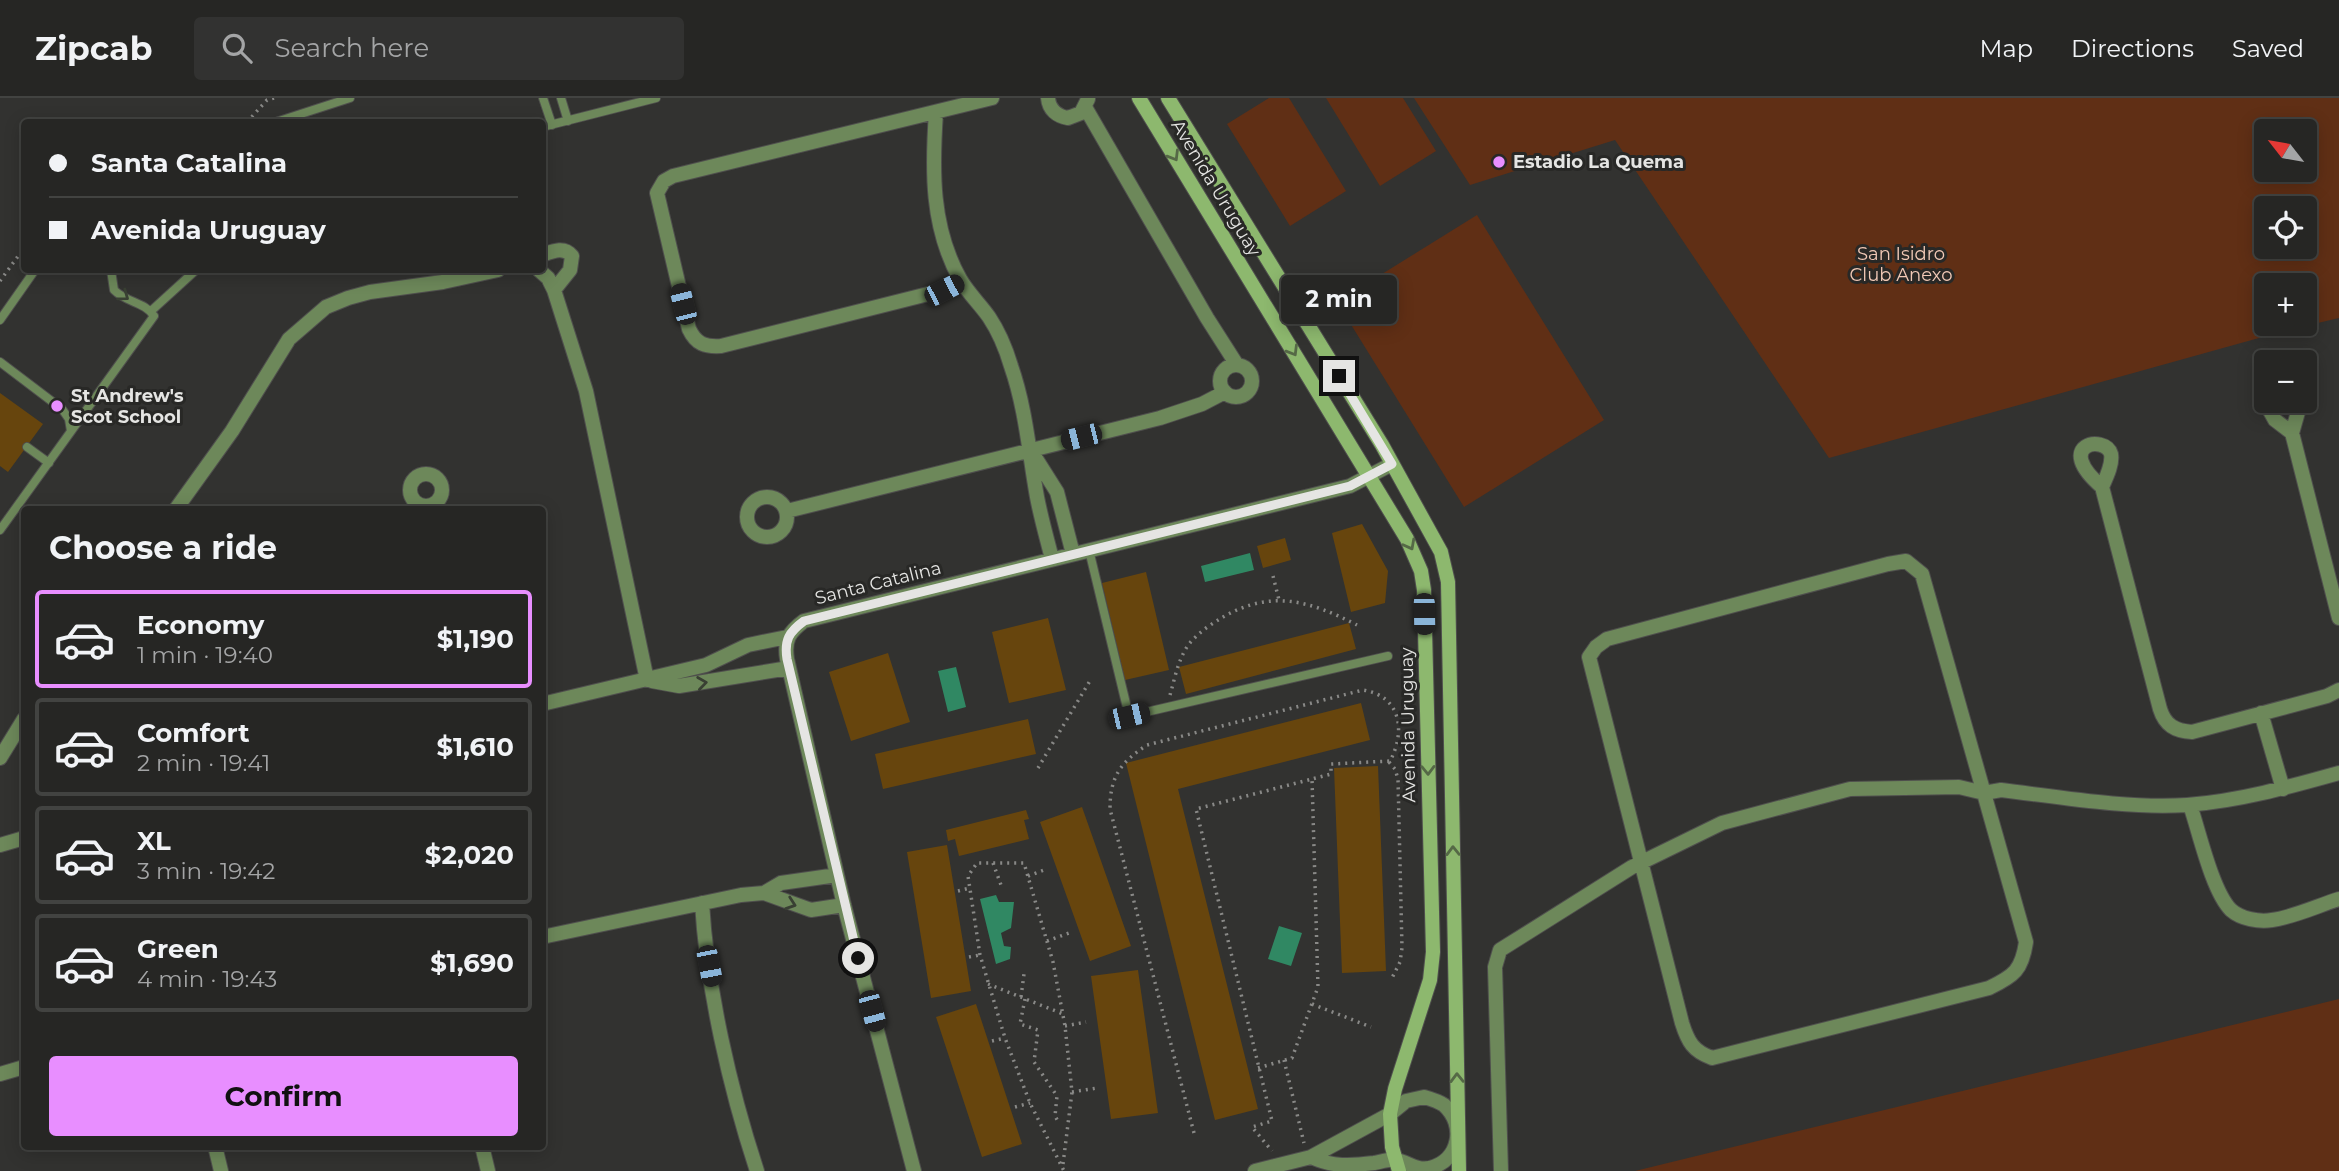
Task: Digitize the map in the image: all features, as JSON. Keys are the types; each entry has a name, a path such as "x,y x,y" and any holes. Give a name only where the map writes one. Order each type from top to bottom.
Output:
{"main road":[{"name":"Avenida Uruguay","path":"1139,98 1369,476 1415,555 1421,571 1424,590 1433,952 1430,980 1395,1089 1390,1114 1390,1138 1398,1165"},
{"name":"Avenida Uruguay","path":"1167,98 1392,464 1441,552 1448,582 1459,1171"}],"street":[{"path":"961,281 944,290 721,346 708,346 693,338 689,329 658,202 659,187 673,176 992,98"},
{"path":"1048,98 1050,108 1061,117 1075,116 1087,103 1237,365 1250,372 1251,387 1239,397 1225,392 1220,383 1223,372 1237,365"},
{"path":"936,112 934,197 944,239 961,281 1002,339 1022,402 1037,496 1052,559"},
{"path":"546,254 561,250 568,251 572,256 570,270 554,290"},
{"path":"178,506 232,431 289,339 326,307 370,292 443,282 484,273"},
{"path":"543,273 554,290 586,390 647,680"},
{"path":"787,511 1160,418 1202,404 1225,392"},
{"path":"2271,413 2275,420 2292,433"},
{"path":"2298,413 2292,433 2339,618"},
{"path":"1030,450 1057,492 1073,554"},
{"name":"Santa Catalina","path":"787,637 804,621 1350,486 1392,464"},
{"path":"2102,487 2163,719 2180,732 2192,732 2327,696 2339,690"},
{"path":"1906,561 1922,574 1984,793 2026,942 2023,961 2011,976 1989,988 1712,1058 1699,1053 1689,1044 1589,657 1596,647 1607,639 1906,561"},
{"path":"546,703 706,665 748,645 787,637 785,648 789,668 844,905 914,1171"},
{"path":"647,680 679,686 789,668"},
{"path":"2261,713 2283,789"},
{"path":"0,758 21,724"},
{"path":"1501,1171 1494,967 1497,955 1515,939 1641,863 1722,823 1850,789 1959,787 1984,793 2001,790 2110,802 2190,805 2283,789 2339,773"},
{"path":"2190,805 2219,892 2232,911 2259,921 2274,920 2339,900"},
{"path":"0,845 21,839"},
{"path":"764,893 781,883 837,875"},
{"path":"546,936 741,895 764,893 811,910 844,905"},
{"path":"702,903 704,935 720,1024 757,1171"},
{"path":"0,1074 21,1068"},
{"path":"1255,1171 1309,1158 1390,1114 1406,1101 1424,1097 1441,1103 1454,1116 1458,1133 1454,1150 1443,1162 1428,1169 1398,1165 1343,1167 1309,1158"},
{"path":"216,1150 221,1171"},
{"path":"483,1150 488,1171"}],"lane":[{"path":"285,119 350,98"},
{"path":"543,98 547,126 656,98"},
{"path":"561,98 568,121"},
{"path":"0,320 33,273"},
{"path":"0,530 151,323 154,316 146,306 130,302 114,290 111,273"},
{"path":"151,311 193,273"},
{"path":"0,362 62,409 69,419 71,431"},
{"path":"27,447 49,463"},
{"path":"1089,550 1129,716 1388,656"}],"path":[{"path":"250,119 267,100 274,98"},
{"path":"0,281 21,252"},
{"path":"1273,576 1279,600"},
{"path":"1167,707 1179,662 1189,644 1209,625 1232,612 1279,600 1324,608 1357,625"},
{"path":"1038,768 1091,679"},
{"path":"1194,1133 1110,808 1110,795 1122,763 1147,745 1363,690 1376,692 1393,706 1398,721 1398,747 1389,762"},
{"path":"1283,1164 1251,1127 1272,1121 1196,810 1331,774 1331,764 1389,762"},
{"path":"1389,762 1398,779 1402,948 1400,962 1392,978"},
{"path":"1258,1068 1292,1058 1318,987 1312,779"},
{"path":"1063,1164 1030,1103 988,984 980,955 968,876 977,863 1024,863 1047,941 1065,1026 1072,1092 1064,1171"},
{"path":"993,863 1001,885"},
{"path":"1028,876 1047,869"},
{"path":"958,891 970,888"},
{"path":"1047,941 1069,933"},
{"path":"970,957 980,955"},
{"path":"1024,974 1020,1024 1038,1030 1034,1062 1057,1096 1055,1116 1059,1124"},
{"path":"988,984 1063,1014"},
{"path":"1312,1004 1371,1027"},
{"path":"1065,1026 1086,1022"},
{"path":"992,1041 1005,1038"},
{"path":"1283,1060 1309,1158"},
{"path":"1072,1092 1097,1088"},
{"path":"1015,1107 1030,1103"}],"green space":[{"path":"1269,98 1289,98 1346,191 1290,226 1227,124"},
{"path":"1326,98 1403,98 1436,151 1380,186"},
{"name":"San Isidro Club Anexo","path":"1414,98 2339,98 2339,318 2317,323 2317,273 2254,273 2254,336 2266,336 1829,458 1615,140 1470,185"},
{"path":"1477,215 1604,420 1464,507 1337,302"},
{"path":"2339,999 2339,1171 1635,1171"}],"shaded area":[{"path":"1250,553 1254,570 1205,582 1201,566"},
{"path":"956,667 966,707 948,712 938,671"},
{"path":"996,895 999,902 1014,902 1011,928 1001,933 1004,946 1011,947 1010,959 996,964 980,899"},
{"path":"1279,926 1302,933 1291,966 1268,959"}],"building":[{"path":"0,393 43,424 8,472 0,466"},
{"path":"1362,524 1388,571 1385,603 1351,612 1332,533"},
{"path":"1285,538 1291,560 1263,568 1257,546"},
{"path":"1146,572 1169,670 1125,680 1102,583"},
{"path":"1048,618 1066,690 1009,703 992,632"},
{"path":"1349,623 1356,649 1186,694 1179,667"},
{"path":"888,653 910,722 851,741 829,672"},
{"path":"1361,703 1370,740 1178,789 1258,1109 1215,1120 1126,763"},
{"path":"1028,719 1036,754 883,789 875,754"},
{"path":"1378,766 1386,971 1342,973 1334,768"},
{"path":"1082,807 1131,946 1090,961 1040,822"},
{"path":"1026,810 1029,819 1024,820 1029,839 959,856 955,839 948,841 946,830"},
{"path":"947,845 971,991 931,998 907,852"},
{"path":"1138,970 1158,1113 1111,1119 1091,976"},
{"path":"976,1004 1022,1144 982,1157 936,1017"}],"place":[{"name":"Estadio La Quema","path":"1499,162"},
{"name":"St Andrew's Scot School","path":"57,406"}],"route":[{"path":"858,958 787,659 787,637 793,629 804,621 1350,486 1392,464 1339,376"}]}
